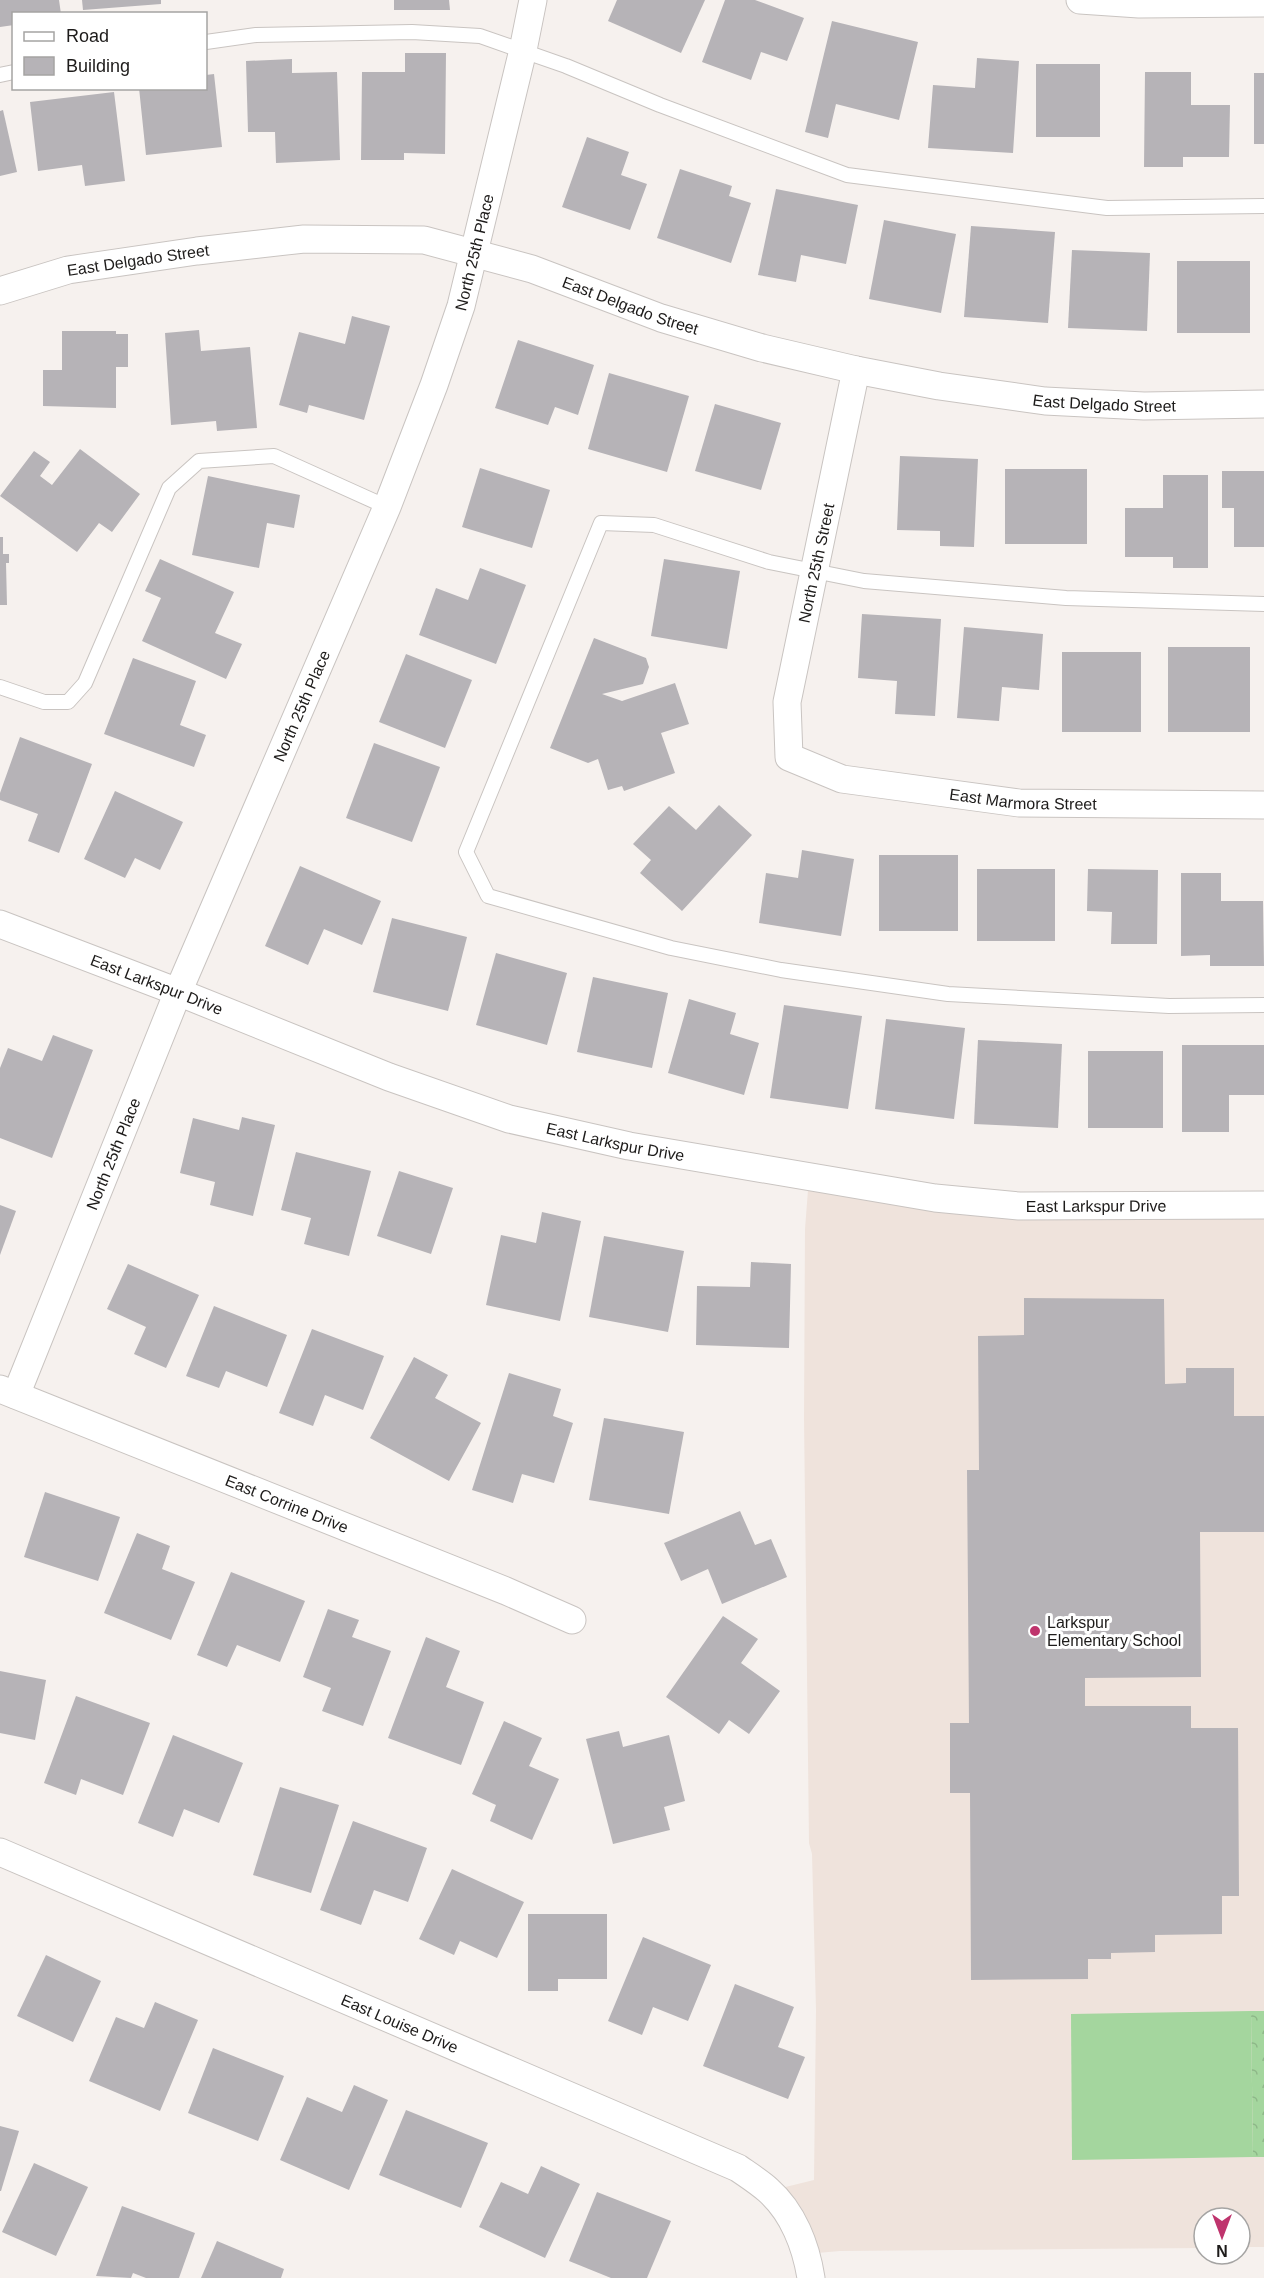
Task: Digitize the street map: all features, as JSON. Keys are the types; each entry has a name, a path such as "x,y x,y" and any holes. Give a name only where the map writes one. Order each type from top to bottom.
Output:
{"street":[{"name":"North 25th Place","path":"8,1392 387,507 434,385 461,306 533,0"},
{"path":"1080,0 1139,4 1264,3"},
{"name":"East Delgado Street","path":"0,291 68,270 197,251 304,239 424,240 532,268 672,321 762,348 856,370 939,386 1045,401 1144,406 1264,404"},
{"name":"North 25th Street","path":"789,758 788,702 856,370"},
{"name":"East Marmora Street","path":"789,758 842,779 1019,803 1264,806"},
{"name":"East Larkspur Drive","path":"0,924 178,992 389,1077 509,1119 629,1146 934,1198 998,1204 1034,1207 1264,1205"},
{"name":"East Corrine Drive","path":"8,1392 506,1591 572,1620"},
{"name":"East Louise Drive","path":"0,1852 738,2168 769,2191 788,2212 806,2254 811,2278"}],"lane":[{"path":"207,42 256,35 412,32 480,36 566,66 660,105 847,175 1107,208 1264,206"},
{"path":"0,687 44,702 68,702 85,683 169,488 199,461 274,456 387,507"},
{"path":"1264,604 1066,598 864,580 769,562 654,525 601,523 466,852 488,896 671,948 781,970 948,994 1169,1006 1264,1005"}],"shaded area":[{"name":"Larkspur Elementary School","path":"809,1177 935,1198 1264,1205 1264,2247 1252,2247 1252,2206 1192,2206 1192,2248 840,2251 806,2254 769,2191 814,2180 816,2010 812,1854 809,1843 804,1418 805,1229"}],"green space":[{"path":"1251,2011 1264,2011 1264,2157 1253,2157"},
{"path":"1251,2011 1253,2157 1072,2160 1071,2014"}],"building":[{"path":"0,0 59,0 61,12 12,12 12,25 0,27"},
{"path":"82,0 161,0 161,4 83,10"},
{"path":"394,0 449,0 450,10 394,10"},
{"path":"617,0 705,0 681,53 608,21"},
{"path":"725,0 755,0 804,18 787,61 761,52 751,80 702,62"},
{"path":"832,21 918,42 899,120 836,104 828,138 805,132"},
{"path":"405,53 446,53 445,154 404,153 404,160 361,160 362,72 405,72"},
{"path":"977,58 1019,61 1013,153 928,148 933,85 975,88"},
{"path":"292,59 292,73 337,72 340,160 276,163 275,132 248,132 246,61"},
{"path":"1036,64 1100,64 1100,137 1036,137"},
{"path":"1145,72 1191,72 1191,105 1230,105 1229,157 1183,157 1183,167 1144,167"},
{"path":"1254,73 1264,73 1264,144 1254,144"},
{"path":"214,74 222,147 146,155 139,90 207,90 207,75"},
{"path":"114,92 125,181 85,186 82,165 38,171 30,102"},
{"path":"3,110 17,172 0,176 0,111"},
{"path":"587,137 629,152 621,175 647,184 630,230 562,207"},
{"path":"680,169 732,186 729,196 751,203 731,263 657,238"},
{"path":"776,189 858,205 846,264 801,255 796,282 758,275"},
{"path":"884,220 956,234 941,313 869,299"},
{"path":"971,226 1055,232 1048,323 964,317"},
{"path":"1072,250 1150,253 1147,331 1068,328"},
{"path":"1177,261 1250,261 1250,333 1177,333"},
{"path":"352,316 390,326 364,420 309,405 307,413 279,405 299,332 345,344"},
{"path":"199,330 201,351 250,347 257,428 217,431 216,421 171,425 165,333"},
{"path":"62,331 116,331 116,334 128,334 128,367 116,367 116,408 43,406 43,370 62,370"},
{"path":"518,340 594,365 578,415 555,407 548,425 495,408"},
{"path":"609,373 689,396 667,472 588,449"},
{"path":"715,404 781,423 761,490 695,471"},
{"path":"80,449 140,494 112,532 99,523 77,552 0,496 34,451 50,462 40,476 52,485"},
{"path":"900,456 978,459 974,547 940,546 940,531 897,530"},
{"path":"480,468 550,490 532,548 462,527"},
{"path":"1005,469 1087,469 1087,544 1005,544"},
{"path":"1222,471 1264,471 1264,547 1234,547 1234,508 1222,508"},
{"path":"1163,475 1208,475 1208,568 1173,568 1173,557 1125,557 1125,508 1163,508"},
{"path":"208,476 300,495 294,528 267,523 259,568 192,555"},
{"path":"0,537 3,537 3,554 9,554 9,563 6,563 7,605 0,605"},
{"path":"160,559 234,592 215,633 242,644 226,679 142,641 161,598 145,591"},
{"path":"664,559 740,571 727,649 651,636"},
{"path":"480,568 526,585 496,664 419,635 436,588 468,600"},
{"path":"862,614 941,619 935,716 895,714 897,681 858,678"},
{"path":"964,627 1043,634 1039,690 1002,687 999,721 957,718"},
{"path":"594,638 646,658 649,667 643,684 602,694 622,701 675,683 689,724 661,733 675,773 624,791 622,786 608,790 598,759 588,763 550,748"},
{"path":"1168,647 1250,647 1250,732 1168,732"},
{"path":"1062,652 1141,652 1141,732 1062,732"},
{"path":"406,654 472,680 445,748 379,722"},
{"path":"133,658 196,681 180,725 206,735 194,767 104,734"},
{"path":"20,737 92,764 59,853 28,841 38,814 0,800 0,793"},
{"path":"374,743 440,767 412,842 346,818"},
{"path":"115,791 183,822 160,870 135,858 125,878 84,859"},
{"path":"719,805 752,835 682,911 640,873 651,860 633,844 669,806 696,830"},
{"path":"802,850 854,859 841,936 759,923 766,873 798,878"},
{"path":"879,855 958,855 958,931 879,931"},
{"path":"300,866 381,901 362,945 324,929 308,965 265,946"},
{"path":"977,869 1055,869 1055,941 977,941"},
{"path":"1088,869 1158,870 1157,944 1111,944 1112,912 1087,911"},
{"path":"1181,873 1221,873 1221,901 1263,901 1264,966 1210,966 1210,955 1181,956"},
{"path":"392,918 467,937 448,1011 373,992"},
{"path":"496,953 567,973 547,1045 476,1025"},
{"path":"593,977 668,993 652,1068 577,1052"},
{"path":"689,999 736,1013 730,1034 759,1043 744,1095 668,1073"},
{"path":"784,1005 862,1016 848,1109 770,1098"},
{"path":"886,1019 965,1028 954,1119 875,1109"},
{"path":"53,1035 93,1050 52,1158 0,1138 0,1068 8,1048 42,1061"},
{"path":"978,1040 1062,1044 1058,1128 974,1124"},
{"path":"1182,1045 1264,1045 1264,1095 1229,1095 1229,1132 1182,1132"},
{"path":"1088,1051 1163,1051 1163,1128 1088,1128"},
{"path":"242,1117 275,1125 253,1216 210,1205 215,1182 180,1173 193,1118 239,1130"},
{"path":"296,1152 371,1171 349,1256 304,1244 311,1218 281,1210"},
{"path":"399,1171 453,1188 431,1254 377,1236"},
{"path":"0,1205 16,1211 0,1255"},
{"path":"542,1212 581,1221 560,1321 486,1305 501,1235 536,1243"},
{"path":"604,1236 684,1251 668,1332 589,1317"},
{"path":"751,1262 791,1264 789,1348 696,1345 697,1286 750,1287"},
{"path":"128,1264 199,1295 166,1368 134,1354 146,1327 107,1309"},
{"path":"1024,1298 1164,1299 1165,1384 1186,1383 1186,1368 1234,1368 1234,1416 1264,1416 1264,1532 1200,1532 1201,1677 1085,1678 1085,1706 1191,1706 1191,1728 1238,1728 1239,1896 1222,1896 1222,1934 1155,1935 1155,1952 1111,1953 1111,1959 1088,1959 1088,1979 971,1980 970,1793 950,1793 950,1723 969,1723 967,1470 979,1470 978,1336 1024,1335"},
{"path":"214,1306 287,1335 267,1387 226,1371 219,1388 186,1376"},
{"path":"312,1329 384,1356 363,1410 325,1395 313,1426 279,1413"},
{"path":"414,1357 448,1375 435,1398 481,1423 449,1481 370,1438"},
{"path":"509,1373 561,1389 553,1416 573,1423 554,1483 522,1474 513,1503 472,1490"},
{"path":"604,1418 684,1432 669,1514 589,1500"},
{"path":"45,1492 120,1517 98,1581 24,1557"},
{"path":"740,1511 755,1545 771,1539 787,1577 722,1604 708,1569 681,1581 664,1543"},
{"path":"137,1533 170,1546 162,1569 195,1582 171,1640 104,1613"},
{"path":"231,1572 305,1601 280,1662 237,1645 227,1667 197,1655"},
{"path":"328,1609 359,1620 352,1637 391,1651 363,1726 322,1711 331,1688 303,1677"},
{"path":"723,1616 758,1639 741,1663 780,1691 749,1734 729,1720 719,1734 666,1697"},
{"path":"426,1637 460,1651 446,1687 484,1702 461,1765 388,1738"},
{"path":"0,1671 46,1680 35,1740 0,1733"},
{"path":"76,1696 150,1723 123,1795 81,1779 76,1795 44,1783"},
{"path":"504,1721 542,1738 529,1766 559,1779 532,1840 490,1821 496,1805 472,1794"},
{"path":"619,1731 623,1747 669,1735 685,1801 664,1807 670,1830 613,1844 586,1739"},
{"path":"173,1735 243,1763 219,1823 184,1809 173,1837 138,1823"},
{"path":"280,1787 339,1805 311,1893 253,1875"},
{"path":"353,1821 427,1848 408,1902 374,1890 361,1925 320,1910"},
{"path":"452,1869 524,1902 497,1958 460,1941 454,1955 419,1939"},
{"path":"528,1914 607,1914 607,1979 558,1979 558,1991 528,1991"},
{"path":"643,1937 711,1965 688,2021 653,2007 642,2035 608,2021"},
{"path":"46,1955 101,1981 73,2042 17,2016"},
{"path":"735,1984 794,2007 778,2047 805,2057 788,2099 703,2066"},
{"path":"155,2002 198,2020 160,2111 89,2081 116,2017 144,2028"},
{"path":"213,2048 284,2076 258,2141 188,2113"},
{"path":"354,2085 388,2100 349,2190 280,2160 307,2097 342,2112"},
{"path":"406,2110 488,2143 461,2208 379,2175"},
{"path":"0,2126 19,2131 1,2191 0,2191"},
{"path":"34,2163 88,2187 56,2256 2,2232"},
{"path":"541,2166 580,2184 545,2258 479,2227 501,2182 528,2194"},
{"path":"597,2192 671,2221 647,2278 611,2278 569,2261"},
{"path":"122,2206 195,2233 179,2278 146,2278 133,2273 131,2278 96,2276"},
{"path":"217,2241 284,2269 281,2278 201,2278"}],"place":[{"name":"Larkspur Elementary School","path":"1035,1631"}]}
